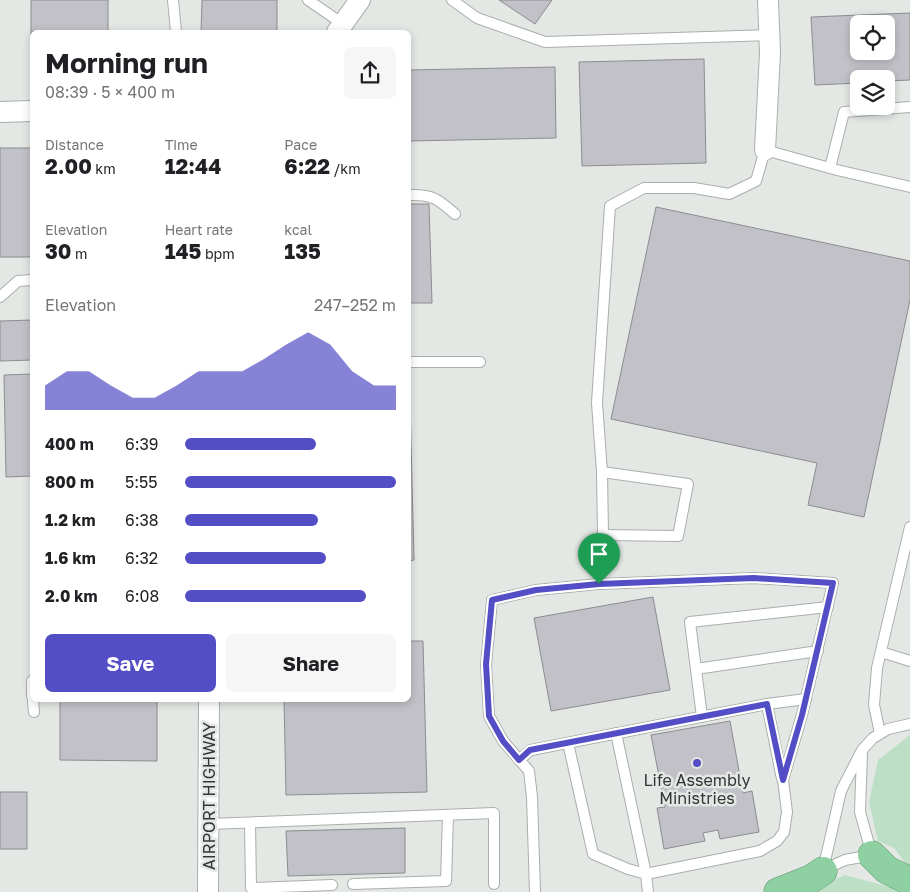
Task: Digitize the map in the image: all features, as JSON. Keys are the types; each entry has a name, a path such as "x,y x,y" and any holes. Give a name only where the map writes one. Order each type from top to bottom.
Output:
{"highway":[{"path":"872,855 887,870 910,881"},
{"path":"778,892 793,888 823,871"}],"street":[{"path":"340,28 360,0"},
{"path":"765,150 770,53 768,0"},
{"path":"0,112 30,111"},
{"name":"AIRPORT HIGHWAY","path":"208,892 209,702"}],"lane":[{"path":"173,0 176,30"},
{"path":"308,0 340,28"},
{"path":"452,0 477,18 546,42 770,35"},
{"path":"830,168 844,112 910,108"},
{"path":"599,584 603,535 602,472 597,403 610,206 644,188 694,188 729,194 756,182 765,150 910,187"},
{"path":"411,195 422,195 438,200 455,214"},
{"path":"0,297 18,281 30,280"},
{"path":"411,362 480,362"},
{"path":"602,472 688,484 678,536 603,535"},
{"path":"880,733 874,705 877,668 910,527"},
{"path":"535,892 532,797 529,771 503,741 489,716 486,664 492,600 536,590 599,584 754,578 833,583 806,699 783,780"},
{"path":"702,717 690,622 828,607"},
{"path":"696,668 818,651"},
{"path":"881,652 910,661"},
{"path":"519,760 530,750 767,704 806,699"},
{"path":"33,702 34,712"},
{"path":"568,743 593,854 614,864 646,874 760,851 777,842 784,832 787,812 783,780 767,704"},
{"path":"823,871 841,791 862,750 872,738 880,733 888,729 910,724"},
{"path":"616,733 646,874 648,892"},
{"path":"823,871 846,860 872,855 860,812 862,750"},
{"path":"209,824 494,813 494,884"},
{"path":"353,884 446,881 448,816"},
{"path":"250,823 250,888 332,885"}],"green space":[{"path":"910,735 910,869 894,848 878,841 869,802 878,760"},
{"path":"845,875 904,891 808,892"}],"building":[{"path":"31,0 108,0 108,30 31,30"},
{"path":"202,0 277,0 277,30 201,30"},
{"path":"499,0 552,0 535,24"},
{"path":"910,13 910,80 895,81 895,70 850,70 850,83 815,85 811,17 850,15 850,60 895,60 895,15 860,15"},
{"path":"704,59 706,163 582,166 579,62"},
{"path":"555,67 556,138 411,141 411,70"},
{"path":"0,148 30,148 30,257 0,257"},
{"path":"411,204 429,204 432,303 411,303"},
{"path":"656,207 910,261 910,300 864,517 808,505 817,463 611,419"},
{"path":"30,320 30,360 0,361 0,321"},
{"path":"30,374 30,476 6,477 4,375"},
{"path":"411,442 414,560 411,561"},
{"path":"653,597 670,690 551,711 534,618"},
{"path":"411,641 423,641 427,792 286,795 284,702 411,702"},
{"path":"60,702 157,702 157,761 60,760"},
{"name":"Life Assembly Ministries","path":"730,721 743,793 752,791 759,832 720,839 718,830 703,833 705,841 664,849 657,808 665,807 651,735"},
{"path":"0,792 27,792 27,849 0,849"},
{"path":"405,828 405,873 288,876 286,831"}],"place":[{"name":"Life Assembly Ministries","path":"697,763"}],"route":[{"path":"754,578 833,583 802,715 783,780 767,704 530,750 519,760 503,741 489,716 486,664 492,600 536,590 599,584 754,578"}]}
